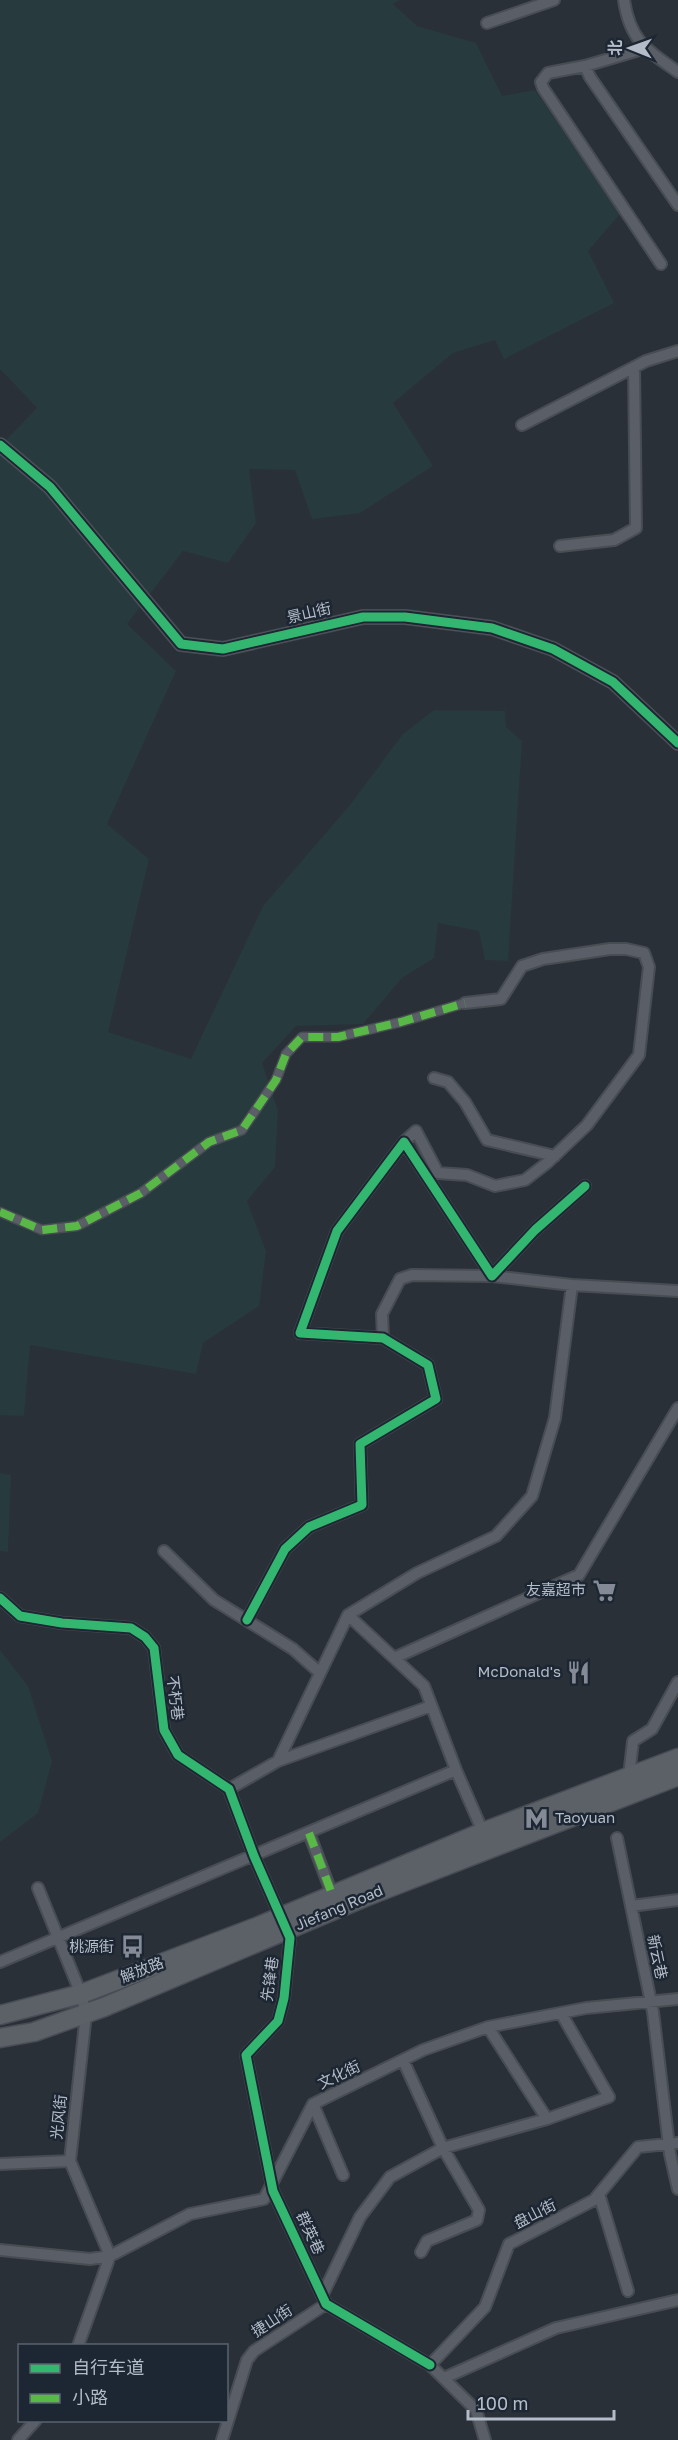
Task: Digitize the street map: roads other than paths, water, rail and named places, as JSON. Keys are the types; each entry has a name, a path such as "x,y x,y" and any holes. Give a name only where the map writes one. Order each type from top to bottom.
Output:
{"main road":[{"name":"Jiefang Road","path":"284,1924 333,1894 483,1832 678,1758"},
{"name":"Jiefang Road","path":"0,2038 34,2031 86,2014 284,1924 393,1886 678,1776"},
{"name":"解放路","path":"0,2015 81,1994 284,1924"}],"street":[{"path":"487,23 554,0"},
{"path":"624,0 627,20 642,46 678,72"},
{"path":"642,46 636,51 548,74 541,82 661,264"},
{"path":"585,66 590,77 678,204"},
{"path":"522,424 634,367 678,351"},
{"path":"560,546 614,540 636,528 634,367"},
{"name":"景山街","path":"0,445 50,487 181,644 223,649 363,617 405,617 492,628 553,649 613,682 678,744"},
{"path":"0,1212 42,1230 77,1226 141,1193 209,1142 242,1130 276,1080 286,1054 302,1037 338,1037 401,1022 465,1003 501,999 522,966 543,959 626,948 644,953 649,967 639,1055 587,1125 555,1156 525,1180 495,1186 467,1175 438,1173 416,1131 404,1142 337,1232 300,1333 383,1338 428,1365 436,1399 360,1444 362,1506 309,1527 285,1550 247,1620"},
{"path":"434,1078 448,1082 465,1102 487,1140 555,1156"},
{"path":"404,1142 492,1276"},
{"path":"492,1276 535,1230 585,1186"},
{"path":"383,1338 382,1314 400,1279 412,1275 492,1276 572,1286 678,1291"},
{"path":"278,1761 348,1615 417,1573 496,1536 532,1496 555,1418 572,1286"},
{"path":"394,1658 579,1575 678,1408"},
{"path":"164,1551 214,1600 293,1649 319,1672"},
{"name":"不朽巷","path":"0,1598 20,1616 62,1623 131,1628 144,1637 153,1648 164,1730 178,1755 229,1789"},
{"path":"348,1615 424,1686 456,1770 483,1832"},
{"path":"629,1776 633,1741 652,1729 678,1682"},
{"path":"284,1924 254,1856 229,1789 278,1761 431,1706"},
{"path":"0,1962 456,1770"},
{"path":"309,1833 333,1894"},
{"name":"新云巷","path":"617,1838 651,2002 674,2143 678,2189"},
{"name":"光风街","path":"38,1888 81,1994 86,2014 70,2162 110,2256"},
{"path":"631,1906 678,1900"},
{"name":"先锋巷","path":"246,2055 278,2022 284,1998 290,1938 284,1924"},
{"name":"文化街","path":"0,2250 90,2259 110,2256 190,2214 264,2199 314,2104 423,2050 488,2027 586,2008 678,1999"},
{"path":"485,2440 476,2410 444,2378 430,2366 324,2300 360,2217 390,2177 443,2148 547,2119 609,2097 561,2013"},
{"path":"488,2027 547,2119"},
{"name":"群英巷","path":"246,2055 272,2184 324,2300"},
{"path":"403,2060 443,2148 479,2210 477,2220 427,2241 421,2252"},
{"path":"314,2104 343,2175"},
{"name":"盘山街","path":"430,2366 485,2307 509,2244 594,2200 638,2147 674,2143"},
{"path":"0,2164 70,2162"},
{"path":"599,2194 628,2291"},
{"path":"79,2344 110,2256"},
{"name":"捷山街","path":"228,2421 247,2361 254,2351 324,2300"},
{"path":"444,2378 556,2328 678,2300"},
{"path":"18,2440 35,2422"},
{"name":"捷山街","path":"222,2440 228,2422"}],"place":[{"name":"友嘉超市","path":"604,1590"},
{"name":"McDonald's","path":"579,1672"},
{"name":"Taoyuan","path":"537,1818"},
{"name":"桃源街","path":"132,1947"}]}
